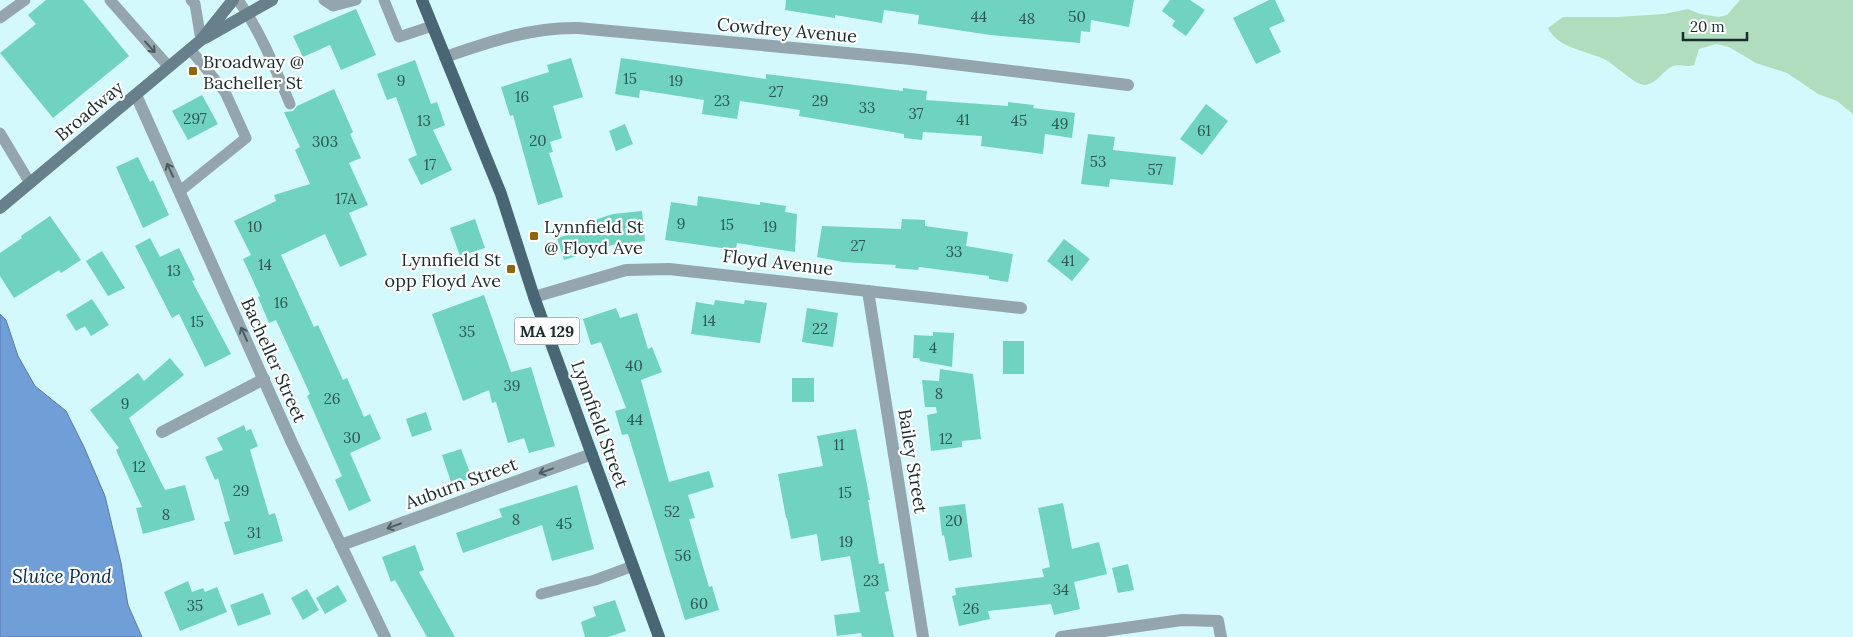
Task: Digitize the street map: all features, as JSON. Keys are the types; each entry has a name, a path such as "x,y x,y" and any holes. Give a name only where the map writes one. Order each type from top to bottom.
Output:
{"main road":[{"name":"Broadway","path":"201,40 233,0"},
{"name":"Broadway","path":"251,13 266,0"},
{"name":"Broadway","path":"0,208 201,40 272,0"},
{"name":"Lynnfield Street","path":"422,0 501,194 534,297 659,637"}],"street":[{"name":"Cowdrey Avenue","path":"445,57 499,38 541,28 578,28 911,59 1128,85"},
{"name":"Bacheller Street","path":"136,95 264,379 385,637"},
{"name":"Floyd Avenue","path":"534,297 626,270 646,269 703,271 1021,308"},
{"name":"Bailey Street","path":"868,291 923,637"},
{"path":"162,432 264,379"},
{"name":"Auburn Street","path":"341,545 592,454"},
{"path":"1061,637 1182,620 1218,621 1221,637"}],"lane":[{"path":"0,18 25,0"},
{"path":"110,0 169,67"},
{"path":"191,0 195,4 201,40"},
{"path":"238,0 251,13 290,104"},
{"path":"324,0 333,6 356,0"},
{"path":"384,0 399,36 432,26"},
{"path":"180,192 246,138 225,92 190,49"},
{"path":"0,133 30,183"},
{"path":"541,594 595,580 633,566"}],"green space":[{"path":"1740,0 1853,0 1853,114 1837,101 1818,94 1787,73 1756,63 1729,47 1716,44 1699,49 1694,65 1671,67 1653,82 1646,85 1631,79 1604,59 1573,48 1558,40 1548,28 1563,17 1618,17 1664,14 1688,9 1700,14 1719,17 1727,15"}],"water":[{"name":"Sluice Pond","path":"0,314 6,320 18,356 35,386 66,411 84,447 105,496 121,563 128,605 142,637 0,637"}],"building":[{"path":"46,0 83,0 129,56 53,118 0,53 36,24 28,15"},
{"path":"786,0 1134,0 1129,27 1091,20 1090,32 1081,31 1080,43 990,35 918,24 919,15 884,10 882,23 835,15 835,18 785,10"},
{"path":"1170,0 1190,0 1205,10 1186,36 1172,26 1175,21 1162,11"},
{"path":"1269,0 1275,0 1285,21 1269,28 1281,52 1256,64 1233,18"},
{"path":"356,9 376,55 341,70 330,45 303,57 293,36"},
{"path":"571,58 583,97 553,106 562,138 550,142 553,152 549,153 563,197 538,205 513,115 510,116 501,87 549,72 547,65"},
{"path":"621,58 766,79 766,74 903,91 903,88 927,91 926,100 1008,106 1008,102 1034,105 1033,108 1075,113 1072,138 1045,134 1043,154 981,146 982,136 923,132 922,140 904,138 904,134 799,116 800,110 740,101 737,119 702,114 704,100 640,90 639,98 615,94"},
{"path":"415,60 431,104 437,102 445,125 433,130 452,170 421,185 408,159 417,155 396,97 387,100 377,74"},
{"path":"334,89 353,132 350,134 361,158 349,163 368,205 349,213 367,255 340,267 325,234 281,255 314,327 318,325 343,380 347,378 364,417 370,414 381,439 350,453 371,501 349,511 335,480 342,476 307,396 310,394 276,320 269,323 258,297 260,296 243,259 251,255 234,221 276,201 274,195 310,184 295,150 300,147 284,112 293,111 297,106"},
{"path":"202,95 218,124 188,140 172,111"},
{"path":"1206,104 1228,121 1202,155 1180,139"},
{"path":"625,124 633,144 616,151 609,131"},
{"path":"1088,134 1115,137 1113,150 1176,157 1173,185 1110,179 1109,187 1081,184"},
{"path":"138,157 150,182 153,180 169,215 143,228 116,167"},
{"path":"698,196 760,205 760,202 786,206 785,212 797,214 795,252 737,243 736,250 665,240 671,202 697,206"},
{"path":"642,211 645,241 612,245 564,260 557,238 581,231 579,225 613,214"},
{"path":"50,216 81,260 61,273 59,270 14,298 0,276 0,253"},
{"path":"475,219 485,248 460,256 450,228"},
{"path":"902,219 925,220 925,226 968,232 966,246 1013,254 1008,282 989,279 989,276 919,267 918,270 895,268 896,265 843,262 817,257 822,226 901,229"},
{"path":"150,238 160,257 179,248 195,280 192,281 231,354 205,367 179,314 172,318 135,246"},
{"path":"1064,239 1090,259 1072,281 1047,261"},
{"path":"102,251 125,288 108,296 86,261"},
{"path":"484,295 511,372 531,367 555,446 529,453 524,438 508,443 496,402 492,403 489,390 463,401 432,314"},
{"path":"92,299 109,325 91,336 85,326 76,331 66,315"},
{"path":"715,300 744,304 745,300 767,303 760,343 691,334 696,302 714,305"},
{"path":"616,308 620,318 637,313 648,349 652,347 662,372 641,380 669,482 709,471 714,487 688,495 695,518 689,519 709,587 712,586 719,610 685,620 628,434 622,435 615,411 626,408 601,342 591,345 583,319"},
{"path":"807,308 838,313 833,347 802,342"},
{"path":"933,332 954,333 952,367 913,358 914,335 933,336"},
{"path":"1003,341 1024,341 1024,374 1003,374"},
{"path":"170,358 184,375 129,418 165,490 185,485 195,520 143,534 136,508 142,507 116,450 119,448 90,410 138,373 144,381"},
{"path":"940,369 973,374 981,439 962,441 962,447 931,451 927,415 937,413 936,407 925,407 922,380 939,381"},
{"path":"792,378 814,378 814,402 792,402"},
{"path":"426,412 432,430 412,437 406,419"},
{"path":"244,425 246,431 251,429 258,446 250,450 269,515 275,513 283,541 234,555 224,522 230,521 218,478 215,480 205,457 223,450 217,438"},
{"path":"856,429 870,500 868,500 879,564 884,563 889,591 885,592 894,637 862,637 861,633 837,636 834,615 860,612 850,556 821,561 817,534 791,539 786,518 778,474 823,466 817,436"},
{"path":"461,449 472,478 452,485 442,455"},
{"path":"577,485 594,549 552,561 542,525 463,553 456,533 502,517 499,509"},
{"path":"1063,503 1072,549 1099,542 1107,574 1074,582 1080,609 1054,615 1051,604 988,611 990,619 959,626 952,596 956,595 955,588 1044,577 1042,569 1050,567 1038,508"},
{"path":"965,504 972,557 949,561 944,535 942,536 939,507"},
{"path":"415,545 424,570 419,572 455,637 427,637 395,580 391,582 382,557"},
{"path":"1128,564 1134,590 1118,593 1112,568"},
{"path":"188,581 192,592 203,588 205,592 217,587 227,612 180,631 164,592"},
{"path":"338,585 347,601 325,614 316,598"},
{"path":"307,589 319,610 303,620 291,598"},
{"path":"263,593 271,614 238,626 230,605"},
{"path":"615,600 626,631 608,637 585,637 581,622 596,616 593,607"}],"place":[{"name":"Broadway @ Bacheller St","path":"193,71"},
{"name":"Lynnfield St @ Floyd Ave","path":"534,236"},
{"name":"Lynnfield St opp Floyd Ave","path":"511,269"}]}
